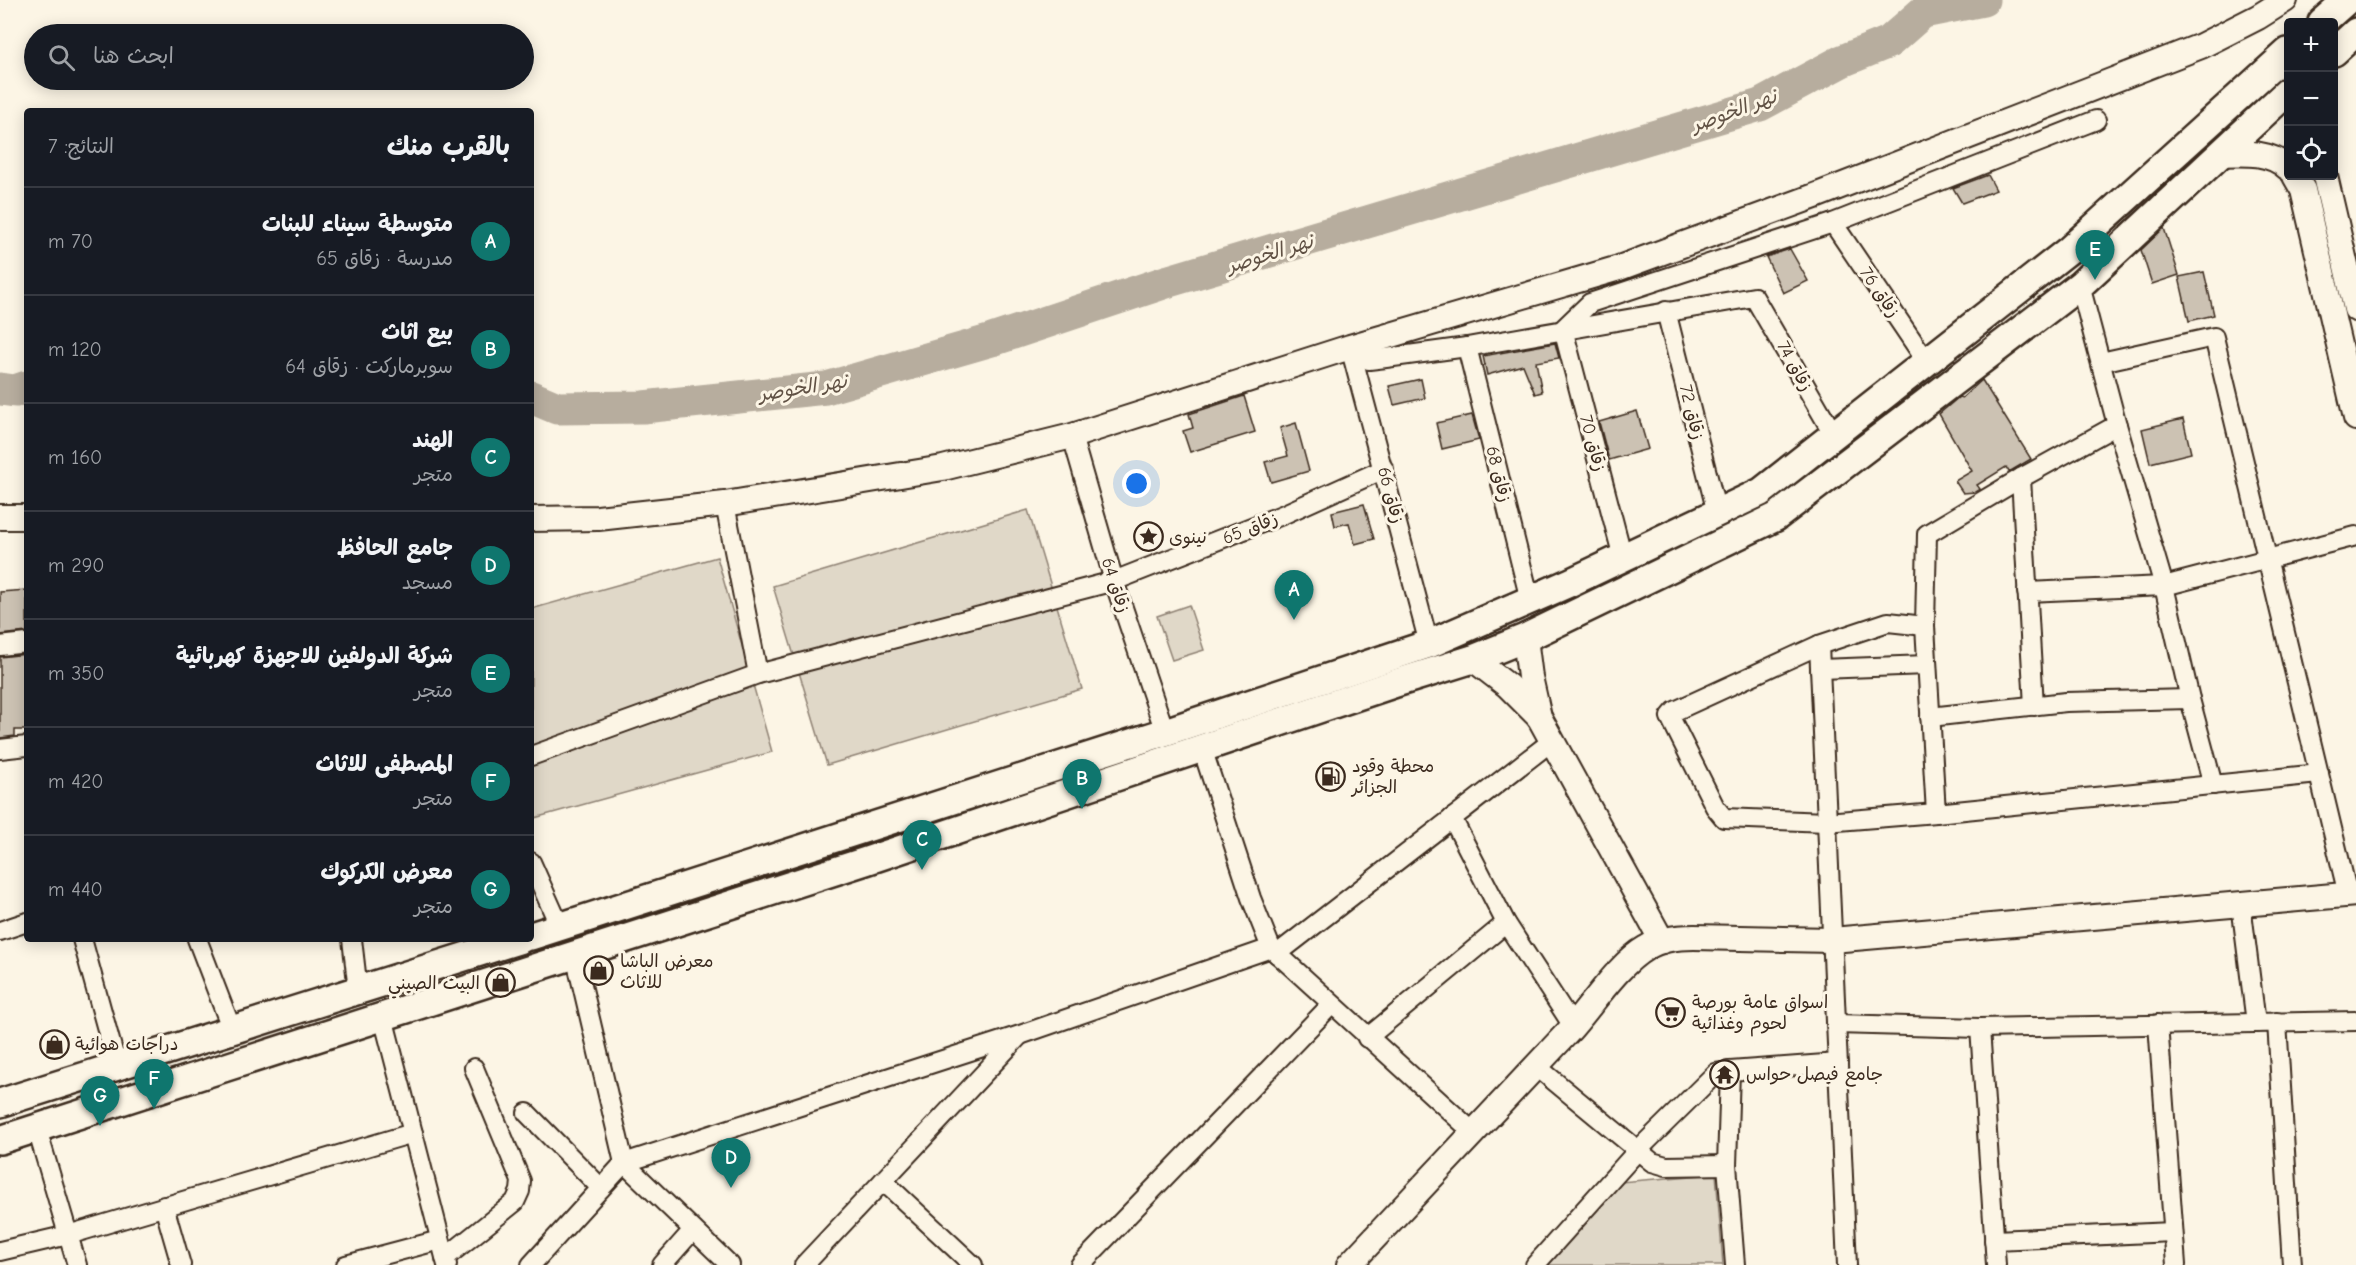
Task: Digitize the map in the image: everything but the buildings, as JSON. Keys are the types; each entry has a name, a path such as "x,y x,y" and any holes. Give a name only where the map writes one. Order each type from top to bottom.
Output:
{"main road":[{"path":"2327,18 2347,0"},
{"path":"2338,48 2356,32"},
{"path":"534,935 1165,732 1430,644 1623,558 1761,492 2069,250 2284,56"},
{"path":"0,1140 855,865 1473,660 1525,638 1776,518 2080,285 2284,96"},
{"path":"0,1102 358,992 512,942"}],"street":[{"path":"534,519 598,518 725,504 943,468 1072,436 1350,347 1619,268 1815,196 2201,46 2258,17 2285,0"},
{"path":"1563,329 1590,303 1833,223 2096,120"},
{"path":"2220,154 2254,153 2278,159 2284,164"},
{"path":"2297,180 2303,190 2356,418"},
{"path":"2326,180 2356,309"},
{"name":"زقاق 76","path":"1833,223 1927,362"},
{"path":"2080,285 2117,425 2164,586 2213,785"},
{"name":"زقاق 74","path":"1666,311 1754,297 1834,435"},
{"path":"1350,347 1369,360 1467,347 1666,311"},
{"name":"زقاق 72","path":"1666,311 1718,513"},
{"name":"زقاق 70","path":"1563,329 1623,558"},
{"path":"1349,1265 1573,1026 1631,959 1646,948 1662,941 1678,937 1832,940 2352,895 2319,774 2214,337 2101,362"},
{"name":"زقاق 66","path":"1350,347 1430,644"},
{"name":"زقاق 68","path":"1467,347 1530,600"},
{"path":"1936,813 1925,626 1927,534 2117,425"},
{"name":"زقاق 64","path":"1072,436 1114,581 1165,732"},
{"name":"زقاق 65","path":"534,755 758,674 1114,581 1282,515 1384,469"},
{"path":"2021,478 2034,706"},
{"path":"725,504 758,674"},
{"path":"0,517 24,517"},
{"path":"2027,592 2164,586 2356,536"},
{"path":"1925,626 1888,622 1819,645 1675,711 1670,717 1715,807 1724,818 1826,822 2319,774"},
{"path":"1525,638 1530,677 1539,717 1662,941"},
{"path":"0,646 24,643"},
{"path":"1819,645 1847,1265"},
{"path":"1473,660 1508,686 1539,717"},
{"path":"1820,669 1927,665"},
{"path":"1930,717 2066,702 2190,699"},
{"path":"531,1265 624,1162 1274,951 1552,741"},
{"path":"0,749 24,746"},
{"path":"1202,748 1251,898 1274,951 1474,1133"},
{"path":"1452,818 1506,923 1573,1026"},
{"path":"534,869 560,927"},
{"path":"2241,904 2256,1023"},
{"path":"0,931 24,923"},
{"path":"1367,1038 1506,923"},
{"path":"83,942 117,1066"},
{"path":"198,942 232,1030"},
{"path":"351,942 358,992"},
{"path":"575,955 624,1162 730,1265"},
{"path":"1080,1265 1331,1005"},
{"path":"383,1017 446,1262 515,1202 520,1191 521,1181 474,1068"},
{"path":"1836,1024 1980,1028 2356,1021"},
{"path":"2277,1022 2292,1265"},
{"path":"2158,1024 2176,1265"},
{"path":"1980,1028 1996,1265"},
{"path":"804,1265 1020,1035"},
{"path":"1535,1265 1638,1150 1716,1073 1838,1063"},
{"path":"1536,1066 1652,1162 1666,1166 1727,1165"},
{"path":"1730,1071 1727,1165 1735,1265"},
{"path":"526,1113 601,1188"},
{"path":"37,1129 77,1265"},
{"path":"0,1251 68,1235 413,1133"},
{"path":"883,1181 973,1265"},
{"path":"164,1206 181,1265"},
{"path":"662,1265 693,1230"},
{"path":"1994,1240 2173,1232"},
{"path":"346,1265 440,1240"}],"shaded area":[{"path":"1028,510 1082,689 827,765 773,586"},
{"path":"717,557 772,752 534,818 534,608"},
{"path":"1189,605 1204,650 1172,660 1157,616"},
{"path":"1716,1174 1723,1265 1547,1265 1620,1182"}],"waterway":[{"name":"نهر الخوصر","path":"534,398 557,408 643,407 826,388 992,340 1169,281 1760,105 1842,61 1889,42 1923,12 1983,0"},
{"name":"نهر الخوصر","path":"0,389 15,391 24,388"}],"place":[{"name":"شركة الدولفين للاجهزة كهربائية","path":"2095,280"},
{"name":"نينوى","path":"1148,537"},
{"name":"متوسطة سيناء للبنات","path":"1294,620"},
{"name":"محطة وقود الجزائر","path":"1331,776"},
{"name":"بيع اثاث","path":"1082,809"},
{"name":"الهند","path":"922,870"},
{"name":"معرض الباشا للاثاث","path":"599,971"},
{"name":"البيت الصيني","path":"501,983"},
{"name":"اسواق عامة بورصة لحوم وغذائية","path":"1671,1012"},
{"name":"دراجات هوائية","path":"54,1044"},
{"name":"جامع فيصل حواس","path":"1725,1074"},
{"name":"المصطفى للاثاث","path":"154,1109"},
{"name":"معرض الكركوك","path":"100,1126"},
{"name":"جامع الحافظ","path":"731,1188"}]}
